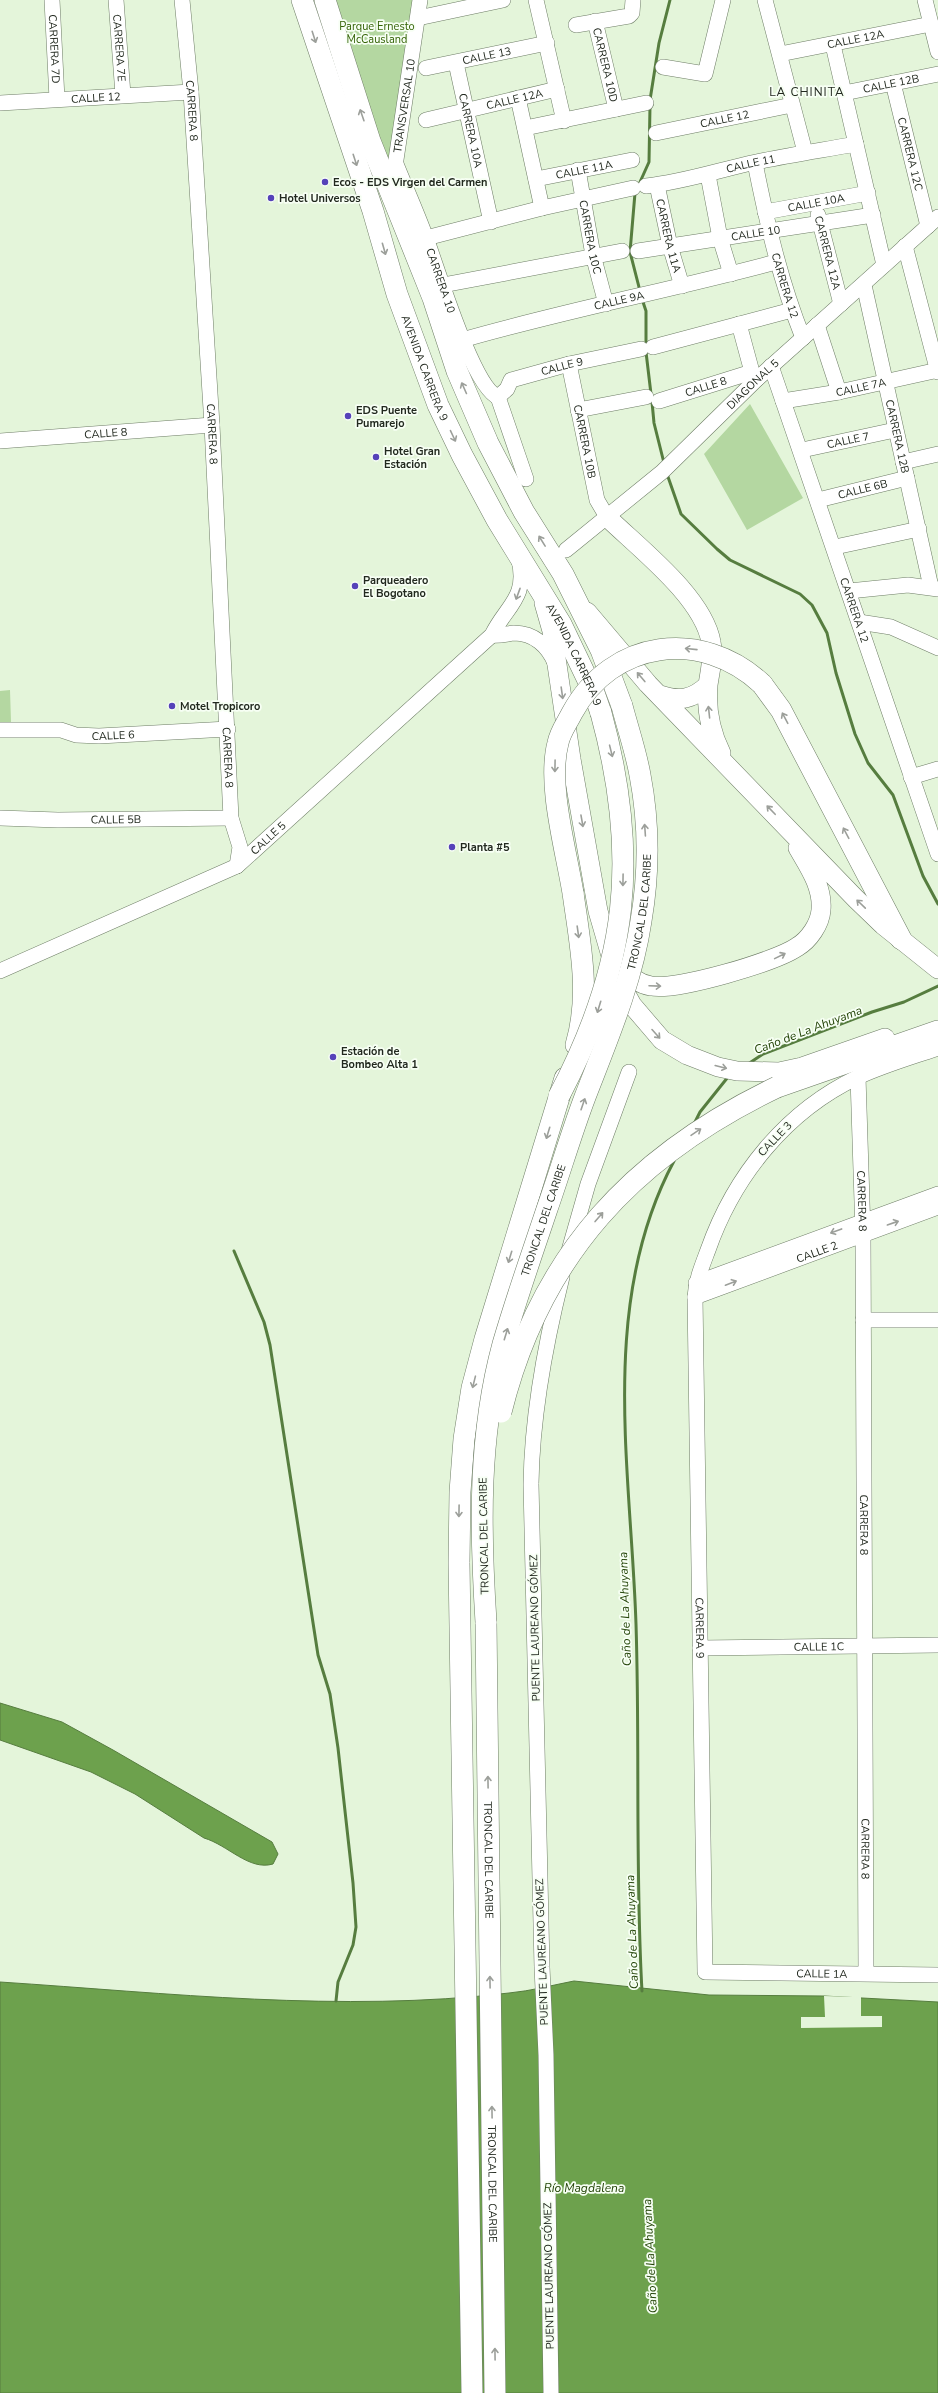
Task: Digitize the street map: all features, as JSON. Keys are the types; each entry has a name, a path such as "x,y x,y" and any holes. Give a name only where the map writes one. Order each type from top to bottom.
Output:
{"highway":[{"name":"AVENIDA CARRERA 9","path":"302,0 373,211 397,294 420,361 462,455 518,556 562,624 594,692 601,713"},
{"name":"AVENIDA CARRERA 9","path":"325,0 359,109 433,298 457,371 488,442 524,512 563,574 602,650 622,706"},
{"path":"559,1096 581,1028 584,1008 584,975 556,782 556,755 563,729 584,694 602,675 624,661 649,652 673,648 710,653 732,662 762,684 781,710 901,938"},
{"name":"TRONCAL DEL CARIBE","path":"495,2393 486,1622 482,1561 481,1493 484,1442 491,1394 518,1295 584,1100 612,1028 633,961 641,922 646,841 644,808 640,775 622,706"},
{"name":"TRONCAL DEL CARIBE","path":"472,2393 459,1563 460,1492 464,1439 472,1388 483,1346 559,1096 581,1054 598,1013 610,972 619,922 623,885 624,842 620,798 612,755 601,713"},
{"path":"486,1622 490,1555 491,1492 496,1440 514,1366 541,1301 563,1265 587,1231 636,1179 696,1132 736,1107 777,1087 938,1031"}],"main road":[{"path":"607,517 688,595 704,619 711,642 712,664 708,685 708,712 714,738 725,762"},
{"path":"563,574 587,611 648,684 856,899 916,952 938,969"},
{"path":"538,586 552,631 571,759 598,911 618,980 632,1005 662,1040 687,1055 718,1067 757,1072 779,1072 938,1022"},
{"path":"660,695 673,700 686,699 699,694 708,685"},
{"path":"612,958 635,980 652,987 681,984 767,962 797,947 811,935 821,911 820,891 815,878 785,824"}],"street":[{"name":"CARRERA 7D","path":"52,0 57,99"},
{"name":"CARRERA 7E","path":"116,0 123,95"},
{"name":"CARRERA 8","path":"182,0 191,92 212,425 221,636 228,729 231,818 240,847 237,866"},
{"name":"TRANSVERSAL 10","path":"390,188 396,164 420,0"},
{"path":"418,18 503,0"},
{"path":"536,0 564,122"},
{"path":"576,26 595,21 629,16 632,13 633,0"},
{"path":"663,67 706,74 723,0"},
{"path":"766,0 805,152"},
{"path":"925,0 938,52"},
{"name":"CARRERA 10D","path":"595,21 616,109"},
{"name":"CALLE 12A","path":"780,54 931,24"},
{"name":"CALLE 13","path":"426,68 547,43"},
{"path":"833,44 884,265"},
{"name":"CARRERA 10A","path":"456,63 492,222"},
{"name":"CALLE 12B","path":"844,93 938,74"},
{"name":"CARRERA 12C","path":"893,83 933,221"},
{"name":"CALLE 12A","path":"426,120 557,89"},
{"name":"CALLE 12","path":"0,103 191,92"},
{"path":"518,98 542,208"},
{"path":"525,128 564,122 646,103"},
{"name":"CALLE 12","path":"656,133 792,105"},
{"name":"CALLE 11","path":"426,238 542,208 645,186 708,175 755,162 856,144"},
{"name":"CALLE 11A","path":"536,179 632,160"},
{"name":"CARRERA 12","path":"755,162 764,212 776,262 803,338"},
{"name":"CARRERA 10","path":"396,164 426,238 462,340 481,379 495,395"},
{"name":"CARRERA 10C","path":"578,170 593,256 606,304"},
{"path":"708,175 720,238 731,274"},
{"name":"CARRERA 11A","path":"645,186 670,246 682,286"},
{"name":"CALLE 10A","path":"764,212 868,193"},
{"name":"CARRERA 12A","path":"815,202 819,224 841,304"},
{"name":"CALLE 10","path":"638,251 873,215"},
{"name":"DIAGONAL 5","path":"566,550 666,468 754,375 771,366 864,285 933,221"},
{"path":"905,246 938,371"},
{"path":"443,285 622,251"},
{"name":"CALLE 9A","path":"462,340 530,320 641,296 776,262"},
{"name":"CARRERA 12B","path":"864,285 886,381 895,430 934,588"},
{"name":"CALLE 9","path":"495,395 507,389 511,380 569,364 647,348 792,310"},
{"path":"739,324 754,375"},
{"path":"817,325 839,392"},
{"name":"CARRERA 10B","path":"569,364 597,500 607,517"},
{"name":"CARRERA 12","path":"771,366 802,450 848,591 938,854"},
{"name":"CALLE 7A","path":"784,401 839,392 938,371"},
{"name":"CALLE 8","path":"578,410 652,399 754,375"},
{"path":"495,395 526,479"},
{"name":"CALLE 8","path":"0,441 212,425"},
{"name":"CALLE 7","path":"802,450 895,430"},
{"path":"903,462 938,454"},
{"name":"CALLE 6B","path":"818,500 907,478"},
{"path":"834,547 919,529"},
{"name":"CALLE 5","path":"0,971 237,866 492,635 518,597 521,585 521,569 518,556"},
{"path":"848,591 889,585 934,588"},
{"path":"859,622 891,627 938,648"},
{"path":"492,635 514,633 528,635 540,642 550,651 559,673"},
{"name":"CALLE 6","path":"0,730 61,730 76,734 99,736 228,729"},
{"path":"911,777 938,769"},
{"name":"CALLE 5B","path":"0,818 58,820 231,818"},
{"name":"CALLE 3","path":"695,1290 716,1228 729,1200 753,1162 780,1131 826,1095 858,1076 938,1048"},
{"name":"PUENTE LAUREANO GÓMEZ","path":"551,2393 546,2055 542,1967 532,1453 537,1399 559,1290 572,1237 588,1184 627,1076"},
{"name":"CARRERA 8","path":"858,1076 863,1227 866,1973"},
{"name":"CALLE 2","path":"695,1290 863,1227 938,1194"},
{"name":"CALLE 2","path":"863,1227 938,1207"},
{"name":"CARRERA 9","path":"695,1290 705,1972"},
{"path":"863,1320 938,1320"},
{"name":"CALLE 1C","path":"700,1648 938,1645"},
{"name":"CALLE 1A","path":"705,1972 938,1975"}],"green space":[{"name":"Parque Ernesto McCausland","path":"333,0 415,0 393,158 383,157"},
{"path":"750,404 803,498 747,530 704,454"},
{"path":"10,690 11,722 0,723 0,691"}],"water":[{"path":"0,1703 62,1722 272,1842 278,1854 273,1864 255,1864 247,1861 213,1841 204,1838 135,1794 91,1772 0,1740"},
{"name":"Río Magdalena","path":"574,1981 709,1995 824,1996 938,2002 938,2393 0,2393 0,1982 191,1996 318,2001 382,2001 446,1999 509,1993"}],"pier":[{"path":"824,1996 861,1997 861,2016 882,2016 882,2027 801,2028 801,2017 825,2017"}],"waterway":[{"path":"650,100 659,43 670,0"},
{"path":"640,182 649,162 650,106"},
{"path":"635,193 630,252 640,291"},
{"path":"642,299 646,311 646,346"},
{"path":"646,352 651,394"},
{"path":"652,402 654,423 664,463"},
{"path":"667,474 681,514 717,549 730,560 800,594 812,605 827,633 836,673 855,734 868,763 893,795 923,876 938,904"},
{"name":"Caño de La Ahuyama","path":"748,1064 763,1054 872,1012 904,1002 938,986"},
{"name":"Caño de La Ahuyama","path":"694,1124 700,1112 728,1077"},
{"name":"Caño de La Ahuyama","path":"642,1991 638,1853 636,1624 626,1447 625,1388 627,1329 635,1272 650,1215 674,1161"},
{"path":"234,1251 264,1322 270,1345 318,1655 330,1694 338,1748 353,1883 356,1927 353,1945 338,1982 336,2001"}],"place":[{"name":"Ecos - EDS Virgen del Carmen","path":"325,182"},
{"name":"Hotel Universos","path":"271,198"},
{"name":"EDS Puente Pumarejo","path":"348,416"},
{"name":"Hotel Gran Estación","path":"376,457"},
{"name":"Parqueadero El Bogotano","path":"355,586"},
{"name":"Motel Tropicoro","path":"172,706"},
{"name":"Planta #5","path":"452,847"},
{"name":"Estación de Bombeo Alta 1","path":"333,1057"}],"district":[{"name":"LA CHINITA","path":"807,92"}]}
